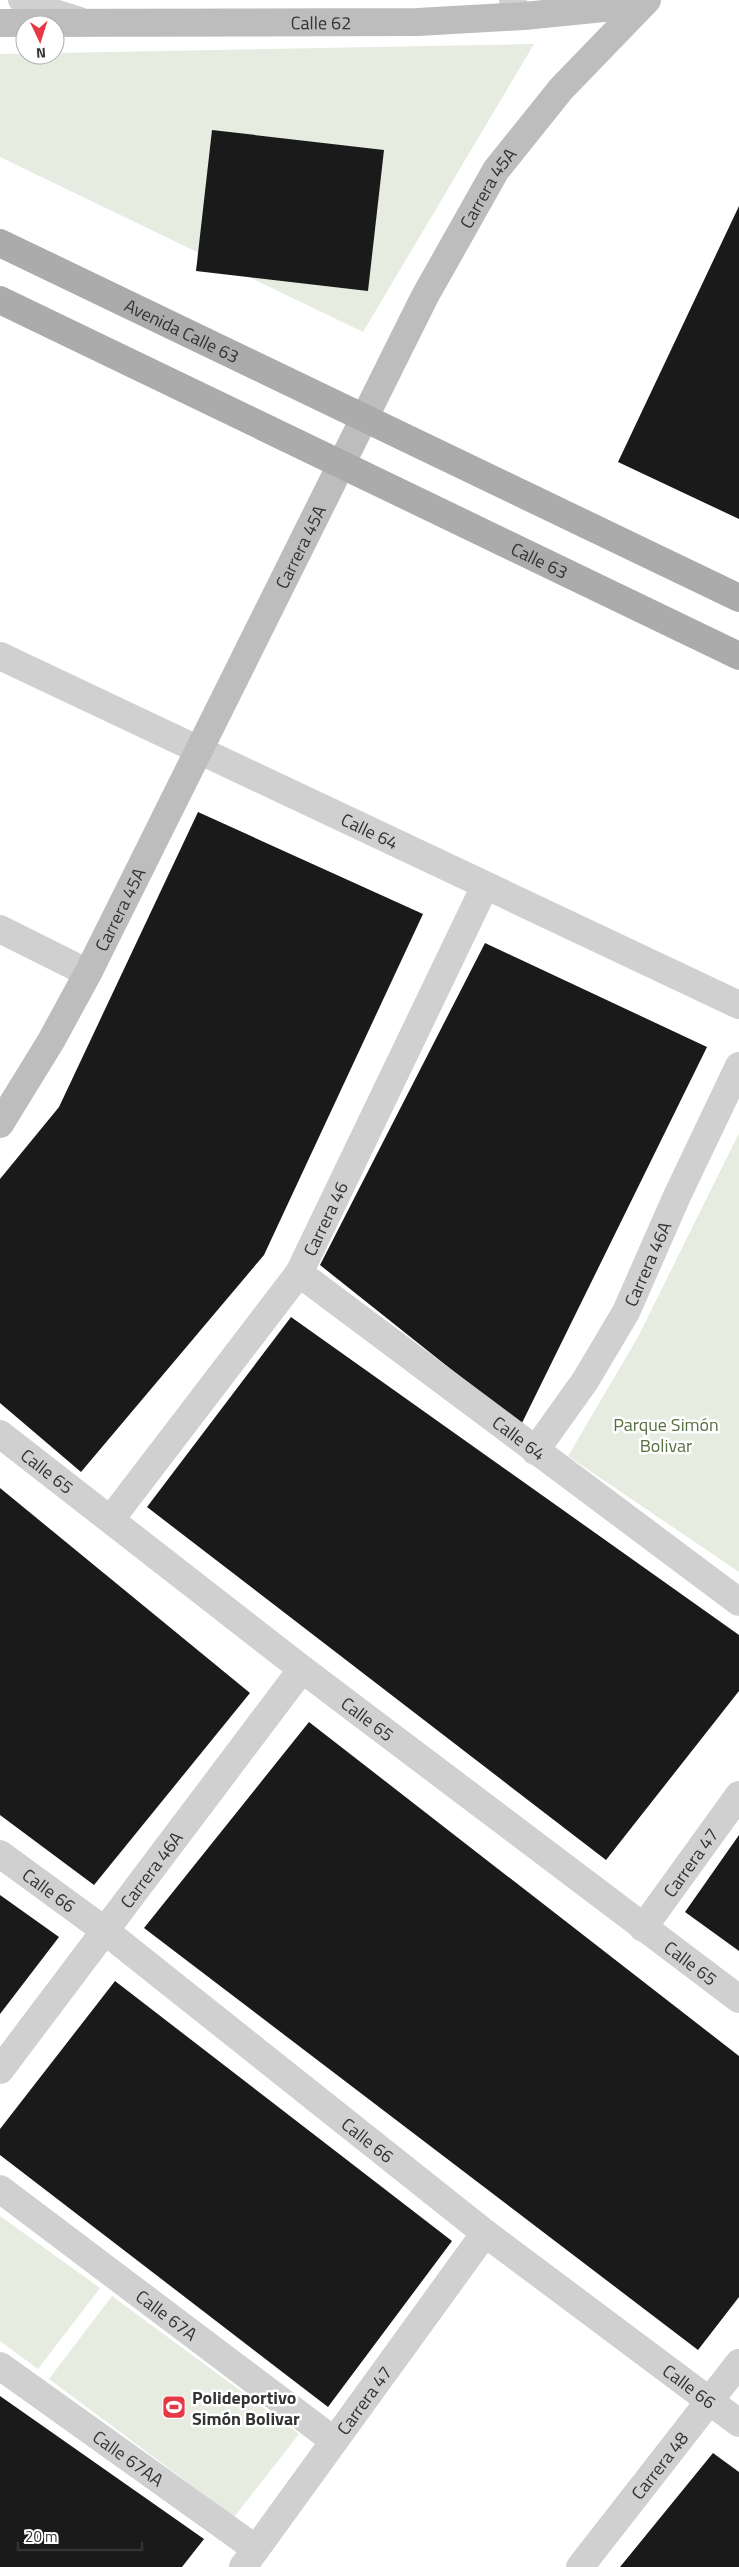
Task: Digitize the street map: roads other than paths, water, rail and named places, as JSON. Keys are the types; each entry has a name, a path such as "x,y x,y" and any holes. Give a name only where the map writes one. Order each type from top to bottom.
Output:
{"main road":[{"name":"Avenida Calle 63","path":"0,243 364,418"},
{"path":"0,300 341,464"},
{"path":"364,418 739,598"},
{"name":"Calle 63","path":"341,464 739,656"}],"street":[{"name":"Calle 62","path":"0,23 89,21 272,24 418,22 517,8 645,2"},
{"name":"Carrera 45A","path":"0,1124 51,1041 88,973 425,296 496,170 561,89 645,2"},
{"name":"Calle 64","path":"0,656 739,1005"},
{"name":"Carrera 46","path":"111,1519 298,1273 485,886"},
{"path":"0,929 88,973"},
{"name":"Carrera 46A","path":"535,1451 585,1381 626,1312 677,1196 739,1066"},
{"name":"Calle 64","path":"298,1273 739,1602"},
{"name":"Calle 65","path":"0,1434 302,1669 739,1999"},
{"name":"Carrera 46A","path":"0,2070 302,1669"},
{"name":"Carrera 47","path":"643,1928 739,1795"},
{"name":"Calle 66","path":"0,1854 104,1930 484,2233 739,2423"},
{"name":"Calle 67A","path":"0,2189 333,2440"},
{"name":"Carrera 47","path":"249,2558 484,2233"},
{"name":"Carrera 48","path":"580,2567 739,2363"},
{"name":"Calle 67AA","path":"0,2366 249,2558"}],"lane":[{"path":"20,0 89,21"}],"place":[{"name":"Polideportivo Simón Bolivar","path":"174,2407"}],"park label":[{"name":"Parque Simón Bolivar","path":"666,1434"}]}
